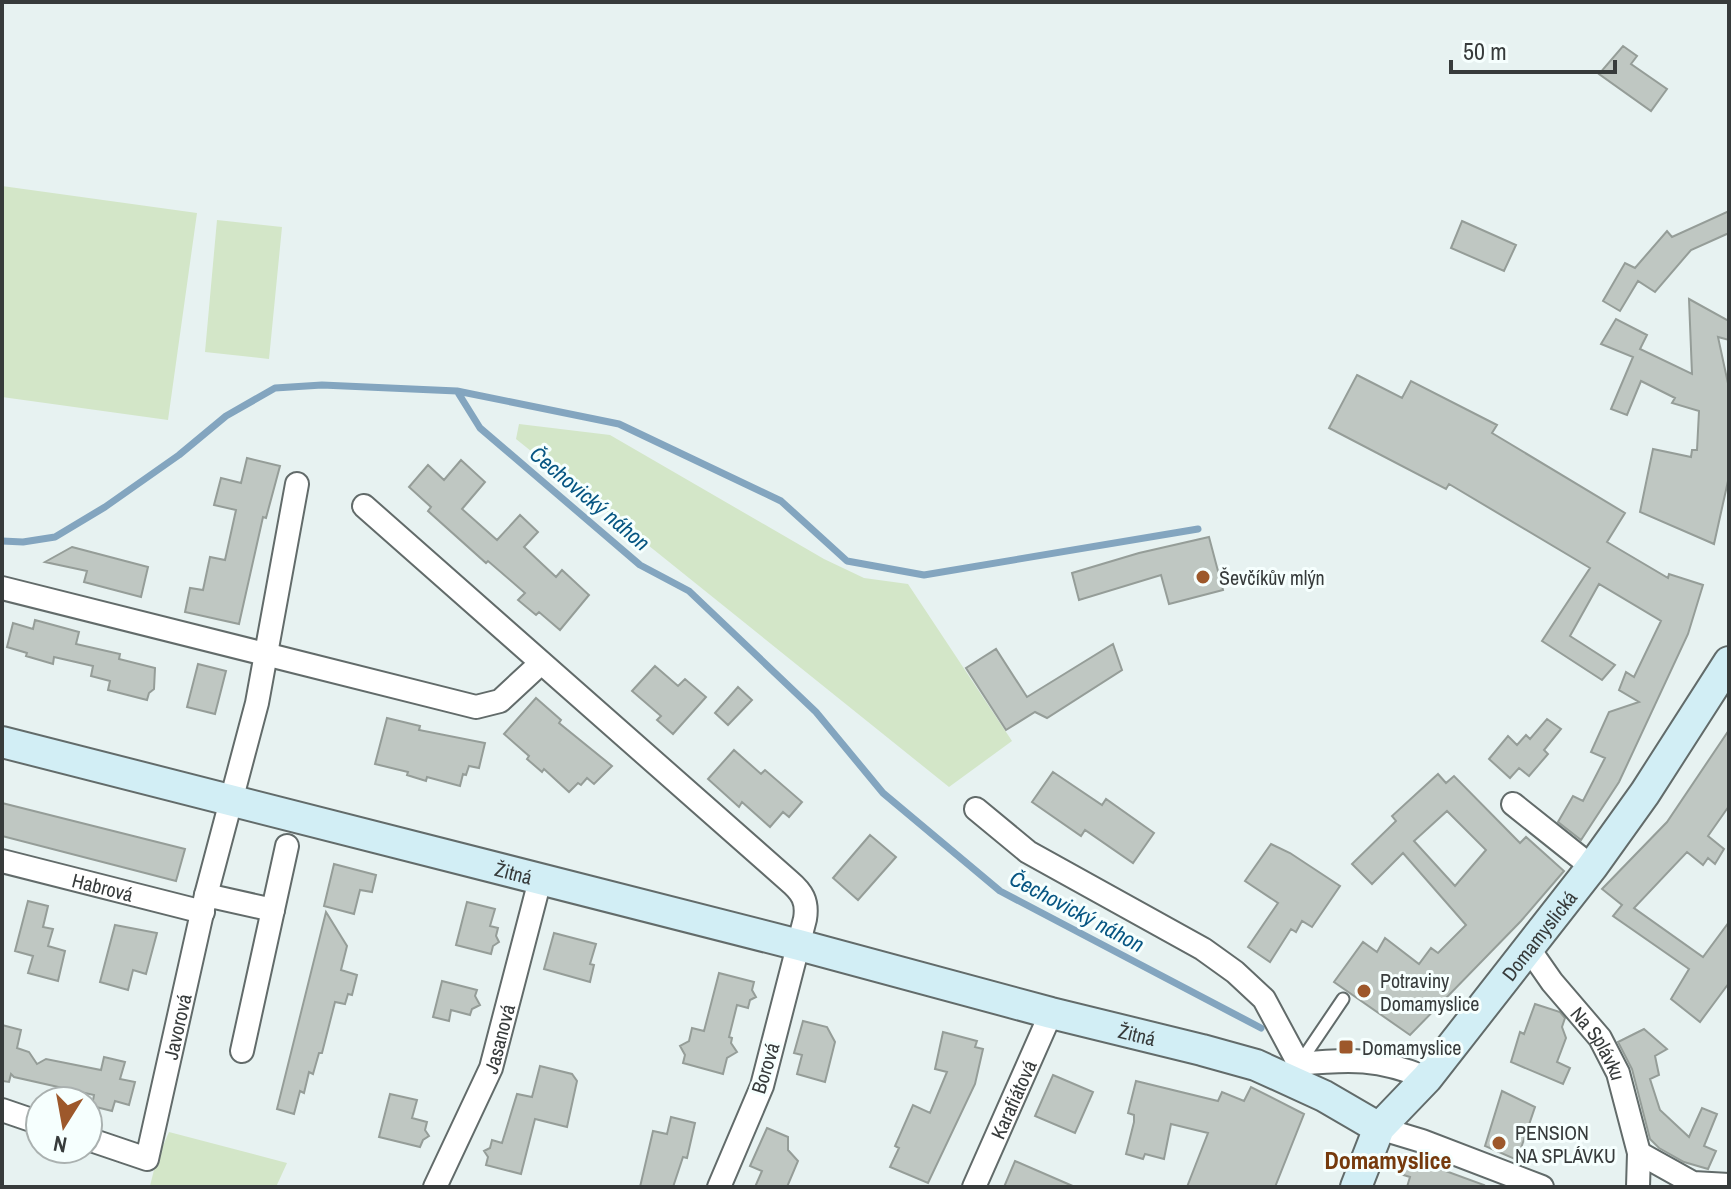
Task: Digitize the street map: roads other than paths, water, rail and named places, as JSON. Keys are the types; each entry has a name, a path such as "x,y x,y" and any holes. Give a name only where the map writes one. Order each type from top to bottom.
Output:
{"street":[{"path":"230,800 257,703 297,484"},
{"path":"364,506 800,891 807,908 799,945"},
{"path":"2,588 476,707 500,701 541,663"},
{"name":"Domamyslická","path":"1356,1187 1379,1128 1427,1078 1592,867 1645,793 1729,662"},
{"name":"Žitná","path":"2,742 1256,1065 1293,1072 1342,1060 1383,1062 1427,1078"},
{"name":"Javorová","path":"104,1144 147,1159 230,800"},
{"path":"1513,804 1592,867"},
{"path":"976,809 1028,852 1203,949 1235,972 1264,999 1293,1072"},
{"path":"242,1051 287,846"},
{"name":"Habrová","path":"2,861 204,904"},
{"name":"Jasanová","path":"435,1187 491,1068 540,880"},
{"path":"204,904 273,910"},
{"name":"Borová","path":"719,1187 762,1086 799,945"},
{"name":"Na Splávku","path":"1529,949 1606,1048 1618,1073 1639,1153 1638,1187"},
{"name":"Karafiátová","path":"974,1187 1051,1013"},
{"name":"Žitná","path":"1293,1072 1324,1096 1379,1128"},
{"path":"2,1110 24,1118"},
{"path":"1379,1128 1422,1141 1542,1187"},
{"path":"1639,1153 1690,1185 1729,1185"}],"lane":[{"path":"1293,1072 1343,999"}],"waterway":[{"name":"Čechovický náhon","path":"2,541 23,542 55,537 105,507 179,455 226,416 275,388 322,385 457,391 480,428 640,565 689,591 816,712 883,793 1000,891 1261,1028"},
{"path":"457,391 619,424 781,501 847,561 924,575 1198,529"}],"place":[{"name":"Ševčíkův mlýn","path":"1203,577"},
{"name":"Potraviny Domamyslice","path":"1364,991"},
{"name":"Domamyslice","path":"1346,1047"},
{"name":"PENSION NA SPLÁVKU","path":"1499,1143"}],"district":[{"name":"Domamyslice","path":"1388,1160"}]}
